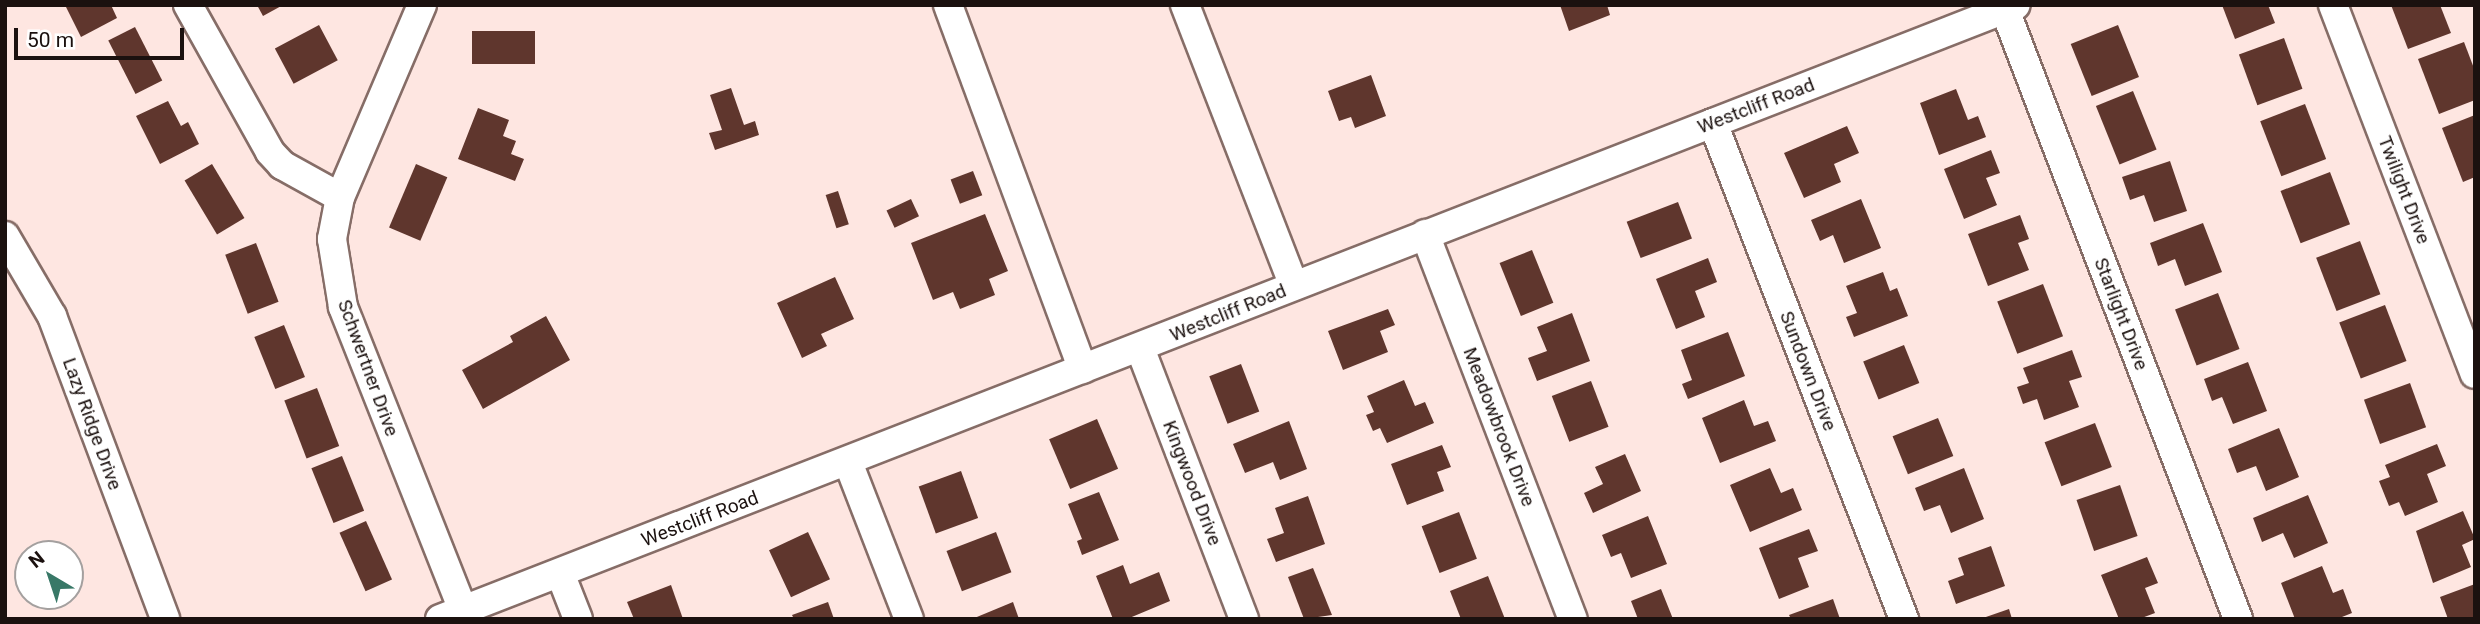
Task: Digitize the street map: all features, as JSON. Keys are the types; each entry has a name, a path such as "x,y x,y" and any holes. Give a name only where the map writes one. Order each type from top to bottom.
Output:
{"street":[{"path":"188,5 270,152 282,165 340,198"},
{"name":"Schwertner Drive","path":"422,5 340,198 332,239 343,307 452,614"},
{"path":"948,5 1083,369"},
{"path":"1185,5 1294,286"},
{"name":"Twilight Drive","path":"2333,5 2475,374"},
{"name":"Westcliff Road","path":"452,614 848,462 2010,7"},
{"name":"Starlight Drive","path":"2010,7 2238,619"},
{"name":"Sundown Drive","path":"1713,123 1904,619"},
{"name":"Meadowbrook Drive","path":"1425,234 1573,619"},
{"name":"Lazy Ridge Drive","path":"5,236 52,316 165,619"},
{"name":"Kingwood Drive","path":"1140,348 1244,619"},
{"path":"848,462 909,619"},
{"path":"560,573 578,619"}],"building":[{"path":"65,5 111,5 117,18 81,37"},
{"path":"257,5 283,5 263,16"},
{"path":"1560,5 1607,5 1610,15 1569,31"},
{"path":"2222,5 2268,5 2275,23 2235,39"},
{"path":"2391,5 2440,5 2451,33 2408,49"},
{"path":"319,25 338,60 294,84 275,48"},
{"path":"2118,25 2139,77 2092,96 2071,44"},
{"path":"135,27 162,80 136,94 108,41"},
{"path":"472,31 535,31 535,64 472,64"},
{"path":"2284,38 2302,89 2257,105 2239,54"},
{"path":"2464,42 2475,71 2475,100 2439,114 2418,59"},
{"path":"1371,75 1386,116 1355,128 1351,117 1339,121 1328,91"},
{"path":"731,88 744,125 755,121 759,135 715,150 709,133 722,130 710,95"},
{"path":"1956,89 1968,120 1978,116 1986,137 1939,155 1920,103"},
{"path":"2133,91 2157,149 2120,164 2096,106"},
{"path":"168,101 181,126 188,122 199,144 160,164 136,116"},
{"path":"2305,104 2326,159 2281,176 2260,121"},
{"path":"478,108 509,120 503,136 516,141 511,154 524,159 515,181 458,159"},
{"path":"2475,115 2475,177 2463,182 2442,128"},
{"path":"1847,126 1859,153 1834,164 1841,182 1804,198 1784,153"},
{"path":"1991,150 2000,173 1986,178 1997,205 1964,219 1944,169"},
{"path":"2170,161 2187,211 2154,222 2144,195 2130,200 2122,177"},
{"path":"212,164 244,218 217,234 185,180"},
{"path":"416,164 447,177 420,241 389,228"},
{"path":"973,171 982,195 960,204 951,180"},
{"path":"2330,172 2350,224 2301,243 2281,191"},
{"path":"838,191 849,224 836,228 826,195"},
{"path":"911,199 919,216 895,228 887,210"},
{"path":"1861,199 1881,248 1844,263 1833,235 1820,241 1811,220"},
{"path":"1678,202 1692,238 1641,258 1627,222"},
{"path":"985,214 1008,271 989,279 995,295 960,309 953,292 933,300 911,243"},
{"path":"2020,215 2029,239 2018,243 2029,270 1988,286 1968,234"},
{"path":"2203,223 2222,272 2185,286 2175,259 2158,266 2150,243"},
{"path":"2360,241 2380,294 2337,311 2316,258"},
{"path":"256,243 279,302 248,314 225,255"},
{"path":"1532,250 1553,303 1521,316 1500,263"},
{"path":"1708,258 1717,282 1695,291 1705,317 1676,329 1656,279"},
{"path":"1883,272 1890,291 1897,288 1908,316 1854,337 1846,317 1857,313 1846,286"},
{"path":"835,277 854,319 821,334 827,346 802,358 777,303"},
{"path":"2043,284 2063,336 2017,354 1997,302"},
{"path":"2218,293 2240,349 2197,365 2175,309"},
{"path":"2385,305 2407,361 2361,379 2339,323"},
{"path":"1388,309 1395,325 1380,331 1388,352 1343,370 1328,331"},
{"path":"1572,313 1590,361 1537,381 1528,358 1547,351 1537,327"},
{"path":"546,316 570,360 483,409 462,370 513,342 510,336"},
{"path":"284,325 305,377 275,389 254,337"},
{"path":"1728,332 1745,376 1688,399 1682,384 1692,380 1681,350"},
{"path":"1904,345 1919,383 1879,399 1863,361"},
{"path":"2072,350 2082,377 2069,381 2079,407 2044,420 2037,399 2023,404 2017,387 2029,383 2023,368"},
{"path":"2248,362 2267,411 2233,424 2222,397 2212,401 2204,379"},
{"path":"1241,364 1259,412 1228,424 1209,376"},
{"path":"1404,380 1415,406 1425,402 1434,423 1387,443 1380,428 1373,431 1366,415 1374,412 1367,396"},
{"path":"1591,381 1609,427 1569,442 1552,396"},
{"path":"2410,383 2426,427 2380,444 2364,400"},
{"path":"317,388 339,446 307,458 284,401"},
{"path":"1744,400 1754,426 1768,421 1776,441 1720,463 1702,418"},
{"path":"1938,418 1953,456 1908,474 1893,436"},
{"path":"1097,419 1118,469 1070,489 1049,439"},
{"path":"1289,421 1307,469 1280,480 1273,462 1245,473 1233,444"},
{"path":"2095,423 2112,467 2061,486 2045,442"},
{"path":"2279,428 2299,477 2266,491 2256,466 2237,473 2228,449"},
{"path":"2437,444 2446,466 2427,474 2438,502 2405,516 2399,502 2389,506 2379,481 2390,477 2385,465"},
{"path":"1442,445 1451,467 1437,472 1444,491 1407,505 1391,464"},
{"path":"1625,454 1641,491 1593,513 1584,493 1603,484 1595,467"},
{"path":"342,456 364,511 334,523 311,468"},
{"path":"1770,468 1781,493 1793,488 1802,510 1750,532 1730,485"},
{"path":"1964,468 1984,519 1951,533 1940,505 1924,511 1915,488"},
{"path":"961,471 978,518 936,533 919,486"},
{"path":"2120,485 2138,536 2094,551 2077,500"},
{"path":"1099,492 1119,540 1082,555 1077,541 1082,539 1068,504"},
{"path":"2308,495 2328,543 2294,558 2283,533 2262,542 2253,518"},
{"path":"1308,496 1325,544 1276,562 1267,539 1284,533 1275,508"},
{"path":"2463,511 2475,539 2462,545 2471,567 2433,583 2416,531"},
{"path":"1459,512 1477,559 1440,573 1422,526"},
{"path":"1648,516 1667,564 1631,578 1621,553 1611,557 1602,535"},
{"path":"366,521 392,579 366,591 340,533"},
{"path":"1809,529 1818,551 1798,558 1809,587 1779,599 1759,548"},
{"path":"808,532 830,579 791,597 769,550"},
{"path":"996,532 1011,572 962,591 947,551"},
{"path":"1991,546 2005,586 1956,604 1948,581 1964,575 1958,558"},
{"path":"2147,557 2158,583 2145,588 2155,613 2139,619 2119,619 2101,575"},
{"path":"1123,565 1130,584 1159,572 1170,601 1127,619 1113,619 1096,576"},
{"path":"2322,566 2333,593 2343,589 2352,613 2337,619 2295,619 2281,583"},
{"path":"1313,568 1332,615 1304,619 1288,577"},
{"path":"1488,576 1505,619 1461,619 1450,591"},
{"path":"2475,584 2475,619 2448,619 2440,597"},
{"path":"671,585 683,619 634,619 627,602"},
{"path":"1661,589 1673,619 1638,619 1631,601"},
{"path":"1833,599 1840,619 1791,619 1789,615"},
{"path":"828,602 834,619 794,619 792,615"},
{"path":"1013,602 1019,619 972,619"},
{"path":"2009,609 2012,619 1983,619 1983,618"}]}
